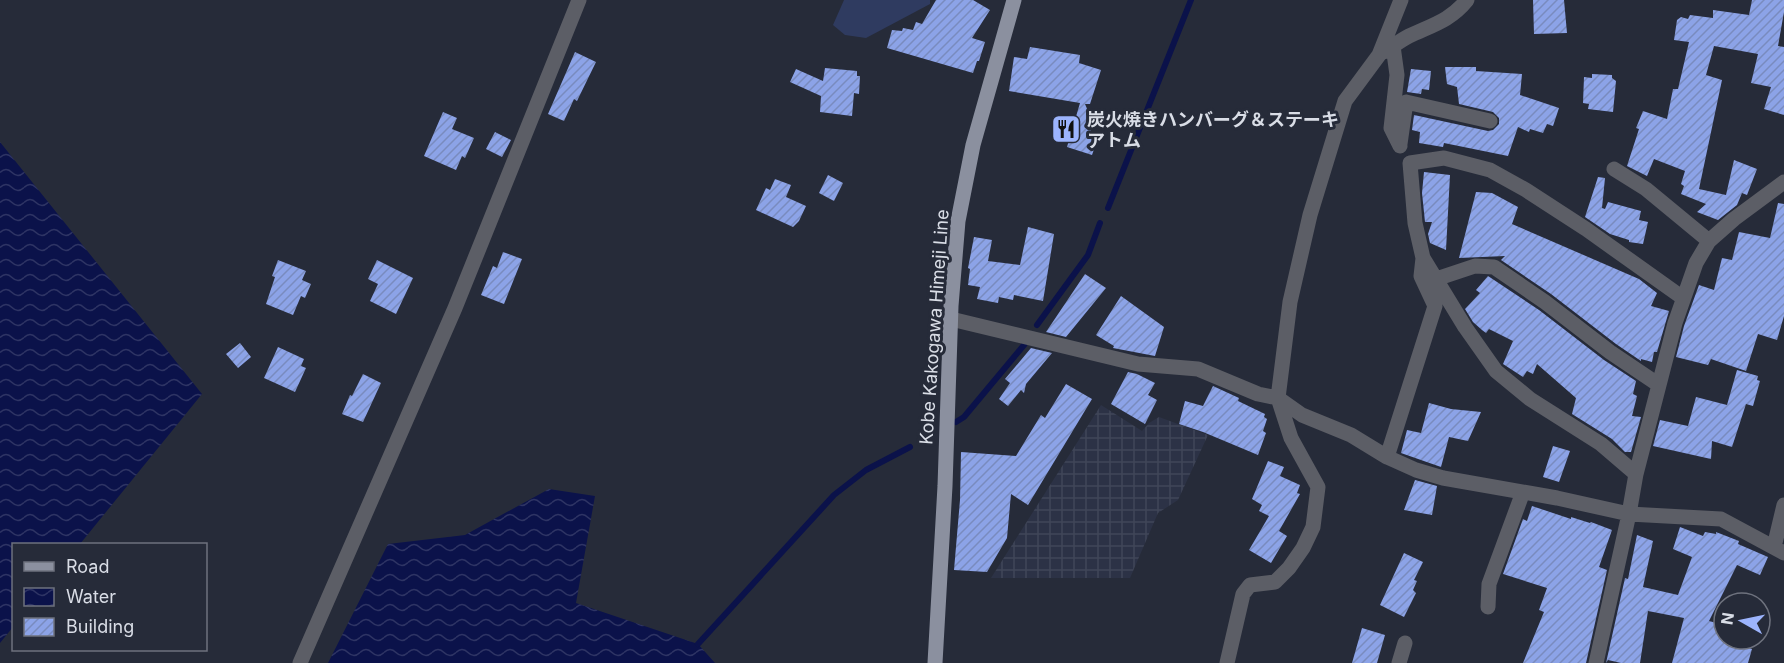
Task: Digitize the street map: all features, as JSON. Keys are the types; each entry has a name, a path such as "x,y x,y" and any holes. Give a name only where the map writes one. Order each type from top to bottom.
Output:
{"main road":[{"name":"Kobe Kakogawa Himeji Line","path":"934,663 958,221 974,145 1014,0"}],"street":[{"path":"300,663 456,308 579,0"},
{"path":"1227,663 1243,594 1250,585 1275,582 1289,568 1303,548 1313,527 1318,487 1291,438 1278,398 1290,302 1310,215 1345,101 1379,55 1401,0"},
{"path":"1379,55 1408,36 1433,26 1457,12 1467,0"},
{"path":"1393,46 1397,75 1391,128 1410,164 1415,223 1423,258 1496,371 1530,399 1601,444 1636,474"},
{"path":"1400,144 1406,102 1490,121"},
{"path":"1410,164 1444,158 1490,170 1527,190 1683,298"},
{"path":"1614,169 1646,189 1709,241"},
{"path":"1596,663 1636,474 1683,298 1696,263 1709,241 1734,219 1784,182"},
{"path":"1387,457 1435,306 1421,276 1423,258"},
{"path":"1436,279 1474,266 1494,267 1659,385"},
{"path":"951,319 1138,364 1198,369 1258,394 1278,398 1302,416 1351,435 1387,457 1416,470 1443,478 1629,514 1721,519 1779,550 1784,505"},
{"path":"1488,608 1489,584 1523,492"},
{"path":"1399,663 1405,643"}],"shaded area":[{"path":"844,0 930,0 930,4 866,38 845,35 833,25"},
{"path":"1101,405 1142,431 1159,417 1208,435 1178,500 1158,513 1130,578 991,578"}],"water":[{"path":"0,142 202,394 81,543 12,543 12,628 0,643"},
{"path":"549,489 595,496 576,603 698,644 715,663 328,663 388,544 465,535"}],"building":[{"path":"936,0 973,0 990,10 972,38 985,42 973,73 887,48 892,30 902,31 903,28 913,30 916,22 922,24"},
{"path":"1533,0 1564,0 1567,33 1534,34"},
{"path":"1752,0 1784,0 1778,46 1784,47 1784,115 1764,109 1771,87 1751,83 1758,54 1714,46 1706,75 1722,80 1699,189 1726,195 1734,160 1757,169 1747,195 1742,193 1737,205 1718,220 1697,212 1706,204 1681,194 1685,171 1654,159 1647,176 1627,166 1639,129 1636,128 1643,111 1667,119 1673,89 1678,89 1689,42 1674,40 1677,20 1681,17 1688,19 1690,15 1713,18 1713,10 1749,15"},
{"path":"1030,47 1080,55 1079,63 1101,70 1090,104 1085,104 1093,123 1090,132 1099,135 1092,155 1067,147 1080,103 1009,91 1014,57 1027,59"},
{"path":"575,52 596,62 577,101 574,99 564,121 548,114"},
{"path":"1445,67 1476,67 1476,71 1522,74 1520,95 1559,108 1553,126 1547,124 1543,133 1530,129 1529,132 1518,127 1508,156 1444,143 1443,147 1419,143 1420,132 1412,130 1414,115 1488,131 1493,130 1499,124 1499,118 1493,112 1459,104 1457,87 1447,84"},
{"path":"825,68 857,71 857,76 860,76 859,94 854,93 852,116 820,112 821,96 790,82 796,69 823,81"},
{"path":"1411,69 1431,71 1429,90 1422,89 1421,94 1407,92"},
{"path":"1592,74 1612,75 1616,81 1613,112 1588,109 1589,104 1583,103 1584,77 1592,78"},
{"path":"443,112 457,118 452,129 474,138 465,158 462,156 456,170 424,156"},
{"path":"495,132 511,140 502,157 486,149"},
{"path":"1424,172 1450,175 1446,250 1430,243 1428,234 1432,222 1425,222 1422,193"},
{"path":"828,175 843,183 834,201 819,193"},
{"path":"1598,177 1605,178 1602,208 1605,209 1608,202 1641,211 1639,220 1648,222 1643,244 1629,242 1629,240 1610,234 1585,217"},
{"path":"775,179 791,185 786,197 806,206 799,221 793,227 756,210 766,188 770,190"},
{"path":"1476,192 1492,193 1518,207 1512,224 1639,279 1657,293 1651,306 1669,311 1652,362 1641,359 1641,361 1616,344 1551,294 1501,260 1505,256 1459,258"},
{"path":"1778,203 1784,204 1784,316 1777,340 1758,334 1746,371 1711,359 1708,365 1676,357 1684,326 1699,285 1714,290 1722,258 1732,260 1739,232 1770,238"},
{"path":"1028,227 1054,234 1043,301 1014,295 1013,300 999,297 998,303 977,299 980,287 968,285 970,269 968,268 974,237 992,240 988,261 1020,265"},
{"path":"503,252 522,259 504,304 481,295 493,266 497,268"},
{"path":"278,260 306,271 302,280 311,284 305,298 301,296 293,315 266,304"},
{"path":"377,260 413,278 396,314 370,301 378,284 368,279"},
{"path":"1085,274 1106,288 1066,337 1046,332"},
{"path":"1488,276 1636,381 1633,394 1637,396 1632,416 1641,417 1631,452 1625,452 1612,439 1572,414 1576,398 1537,364 1533,374 1527,371 1523,377 1503,364 1513,341 1489,329 1486,333 1473,322 1465,309 1480,293 1476,290"},
{"path":"1121,296 1164,327 1155,356 1113,348 1114,346 1096,335"},
{"path":"240,343 251,357 238,368 226,354"},
{"path":"278,347 304,359 301,366 306,368 295,392 264,378"},
{"path":"1031,348 1052,353 1026,384 1024,393 1021,390 1008,406 999,399 1010,383 1005,379"},
{"path":"1737,370 1758,376 1757,380 1760,381 1753,406 1746,404 1732,447 1712,441 1711,459 1653,446 1660,420 1688,426 1696,397 1727,405"},
{"path":"1128,372 1155,383 1148,395 1157,400 1145,424 1111,404"},
{"path":"363,374 381,383 363,422 342,414"},
{"path":"1066,384 1092,399 1028,505 1011,494 1007,538 987,572 954,570 960,500 961,452 1016,456 1041,415 1045,418"},
{"path":"1213,386 1265,414 1264,417 1267,419 1263,431 1266,433 1258,455 1179,424 1185,401 1203,406"},
{"path":"1429,403 1451,409 1481,412 1468,441 1449,437 1441,467 1401,453 1407,430 1421,433"},
{"path":"1553,446 1570,451 1559,482 1543,477"},
{"path":"1268,461 1284,467 1280,476 1300,485 1297,493 1300,494 1279,531 1287,536 1271,563 1249,550 1269,516 1259,511 1262,505 1252,499"},
{"path":"1415,480 1437,486 1432,515 1404,510"},
{"path":"1532,506 1612,530 1599,567 1607,570 1586,663 1523,663 1544,612 1539,610 1547,588 1503,574 1523,519 1527,521"},
{"path":"1680,527 1703,536 1705,532 1716,534 1716,532 1739,541 1738,544 1768,557 1760,575 1737,565 1724,591 1712,591 1712,615 1709,621 1712,622 1712,651 1751,651 1748,663 1672,663 1684,618 1648,611 1640,663 1608,660 1606,663 1637,535 1653,541 1643,587 1678,595 1692,557 1673,549"},
{"path":"1404,553 1423,562 1414,580 1417,581 1413,590 1416,593 1404,617 1380,605"},
{"path":"1362,628 1385,635 1377,663 1352,663"}],"waterway":[{"path":"1108,208 1191,0"},
{"path":"1037,325 1088,255 1100,223"},
{"path":"956,422 964,417 1024,345"},
{"path":"698,644 834,495 866,470 910,447"}],"place":[{"name":"炭火焼きハンバーグ＆ステーキ アトム","path":"1066,129"}]}
